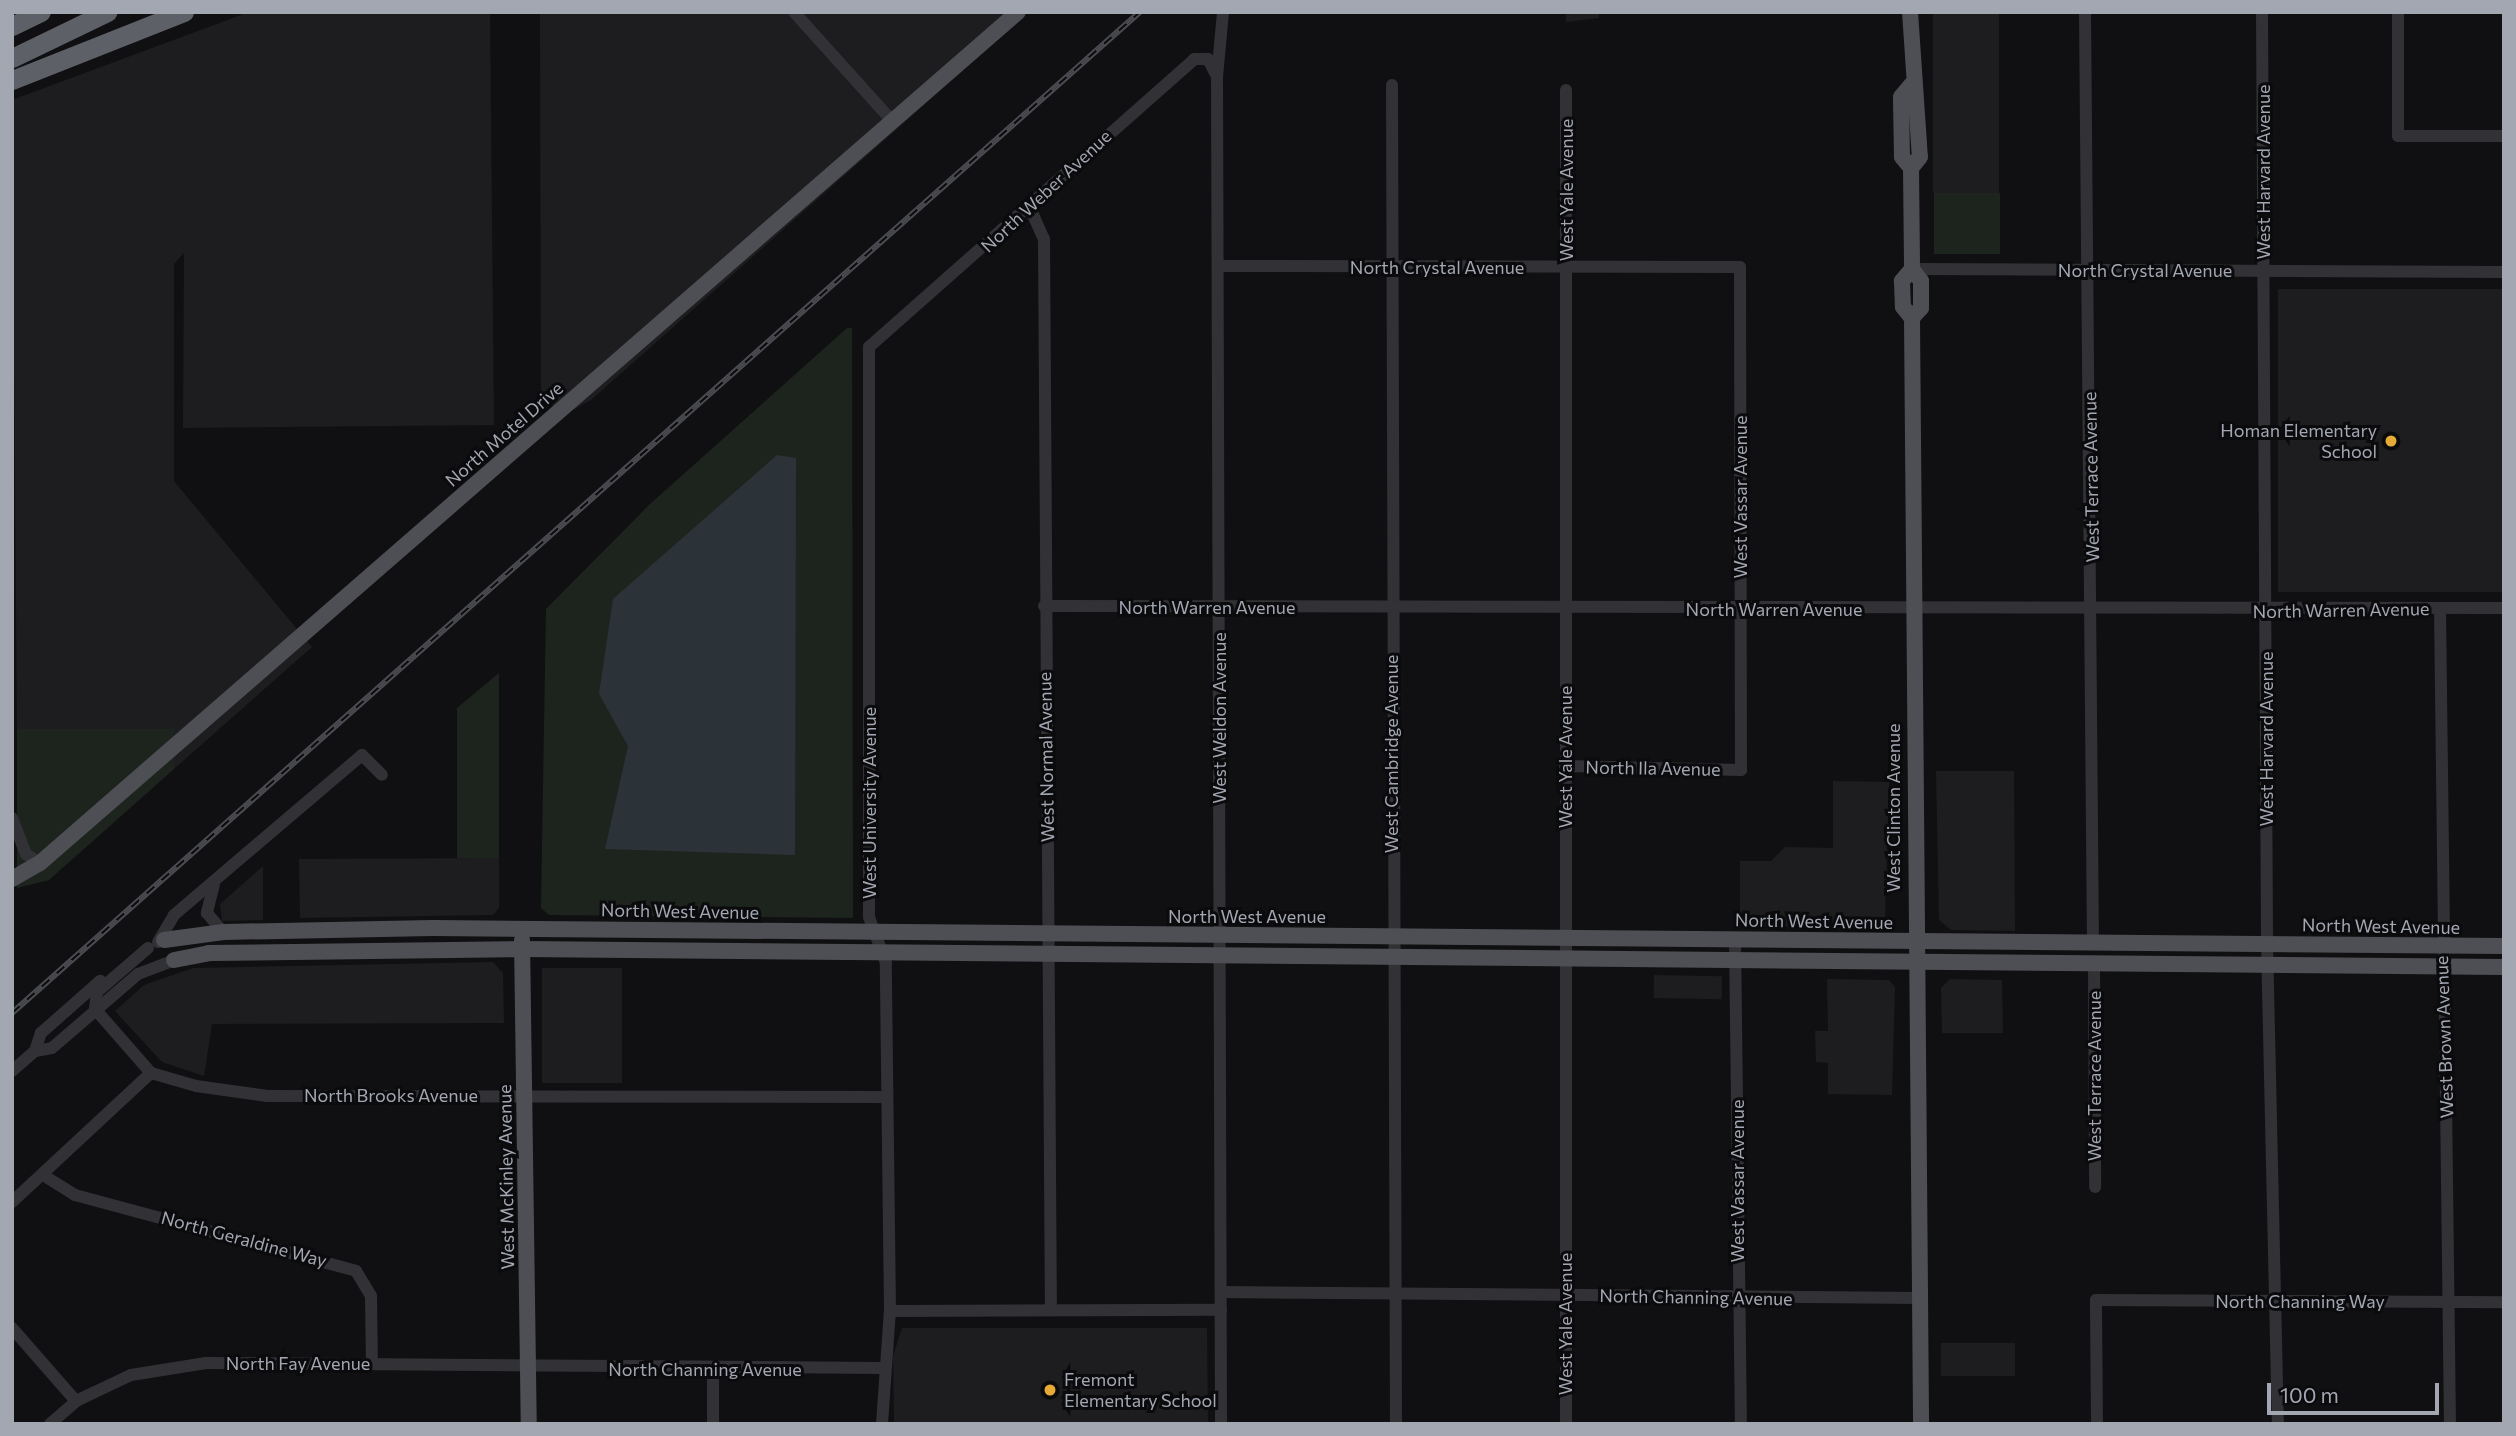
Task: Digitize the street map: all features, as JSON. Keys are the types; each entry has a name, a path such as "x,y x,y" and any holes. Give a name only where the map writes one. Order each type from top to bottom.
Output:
{"highway":[{"path":"12,58 107,12"},
{"path":"12,80 184,12"}],"main road":[{"name":"North Motel Drive","path":"12,879 40,863 1017,12"},
{"name":"West Clinton Avenue","path":"1910,12 1911,85 1920,97 1920,157 1911,168 1912,269 1902,281 1903,307 1912,318 1912,943 1921,1424"},
{"name":"North West Avenue","path":"164,940 223,932 402,928 2504,946"},
{"path":"320,952 324,940 402,928"},
{"name":"West McKinley Avenue","path":"522,929 529,1424"},
{"path":"174,960 247,952 296,942 303,930"},
{"path":"247,952 522,949 2504,967"}],"street":[{"path":"794,12 892,121"},
{"name":"West Weldon Avenue","path":"1221,1424 1217,77 1223,12"},
{"name":"West Terrace Avenue","path":"2085,12 2093,612 2093,943"},
{"name":"West Harvard Avenue","path":"2262,12 2267,944 2278,1424"},
{"path":"2398,12 2398,136 2504,136"},
{"name":"North Weber Avenue","path":"869,347 1030,208 1194,59 1208,59 1217,77"},
{"name":"West Cambridge Avenue","path":"1392,85 1390,608 1396,1424"},
{"name":"West Yale Avenue","path":"1566,90 1565,766 1562,958 1566,1424"},
{"name":"West Normal Avenue","path":"1030,208 1044,239 1044,606 1051,1310"},
{"name":"North Crystal Avenue","path":"1219,266 1740,267"},
{"name":"West Vassar Avenue","path":"1740,267 1741,770"},
{"name":"North Crystal Avenue","path":"1912,269 2504,272"},
{"name":"West University Avenue","path":"869,347 869,917 882,952 891,1311 883,1368 882,1424"},
{"name":"North Warren Avenue","path":"1044,606 2093,612 2504,608"},
{"name":"West Brown Avenue","path":"2440,608 2441,945 2444,966 2449,1424"},
{"path":"164,940 174,915 214,884 362,755 382,775"},
{"name":"North Ila Avenue","path":"1565,766 1741,770"},
{"path":"12,818 26,854 40,863"},
{"path":"214,884 207,913 223,932"},
{"name":"West Vassar Avenue","path":"1735,939 1741,1424"},
{"name":"North West Avenue","path":"35,1051 41,1033 148,948 164,940"},
{"path":"12,1202 151,1073 95,1009 97,992 148,948"},
{"path":"12,1072 35,1051 52,1048 138,974 174,960"},
{"name":"West Terrace Avenue","path":"2094,965 2095,1187"},
{"name":"North Brooks Avenue","path":"151,1073 267,1096 524,1094 887,1097"},
{"name":"North Geraldine Way","path":"43,1175 75,1195 356,1271 371,1296 372,1364"},
{"name":"North Channing Avenue","path":"1221,1292 1738,1299 1920,1298"},
{"name":"North Channing Way","path":"2096,1424 2096,1300 2504,1302"},
{"path":"891,1311 1221,1310"},
{"path":"12,1328 76,1401"},
{"name":"North Fay Avenue","path":"50,1424 76,1401 131,1375 183,1365 528,1366"},
{"name":"North Channing Avenue","path":"528,1366 883,1368"},
{"path":"713,1369 713,1424"}],"shaded area":[{"path":"249,12 490,12 494,425 183,428 184,253 174,264 174,481 312,647 174,769 174,729 17,729 12,100"},
{"path":"540,12 1029,12 591,400 568,413 541,400"},
{"path":"1566,12 1599,12 1599,18 1566,22"},
{"path":"1933,12 1999,12 1999,193 1933,193"},
{"path":"1934,193 2000,193 2000,254 1934,254"},
{"name":"Homan Elementary School","path":"2278,289 2504,289 2504,592 2278,592"},
{"path":"847,328 852,328 853,918 549,915 541,908 546,609 650,504"},
{"path":"777,455 796,458 795,855 605,849 628,746 599,694 613,599"},
{"path":"499,673 499,858 457,858 457,708"},
{"path":"17,729 174,729 174,769 49,880 17,888"},
{"path":"1936,771 2014,771 2015,931 1951,930 1939,920"},
{"path":"1833,781 1889,782 1885,919 1877,927 1740,926 1740,861 1771,861 1785,847 1833,848"},
{"path":"499,858 499,908 493,915 300,918 299,859"},
{"path":"263,866 263,920 222,921 220,904"},
{"path":"493,962 503,973 504,1023 212,1024 204,1076 162,1062 115,1011 144,985 193,968"},
{"path":"542,968 622,968 622,1083 542,1083"},
{"path":"1654,975 1722,976 1722,999 1654,998"},
{"path":"1827,979 1889,980 1895,987 1892,1095 1828,1094 1828,1063 1816,1062 1815,1031 1828,1031"},
{"path":"1950,979 2002,980 2003,1033 1942,1033 1941,988"},
{"name":"Fremont Elementary School","path":"902,1328 1207,1328 1208,1424 894,1424 893,1356"},
{"path":"1941,1343 2015,1343 2015,1376 1941,1376"}],"railway":[{"path":"12,1013 1140,12"}],"place":[{"name":"Homan Elementary School","path":"2391,441"},
{"name":"Fremont Elementary School","path":"1050,1390"}]}
